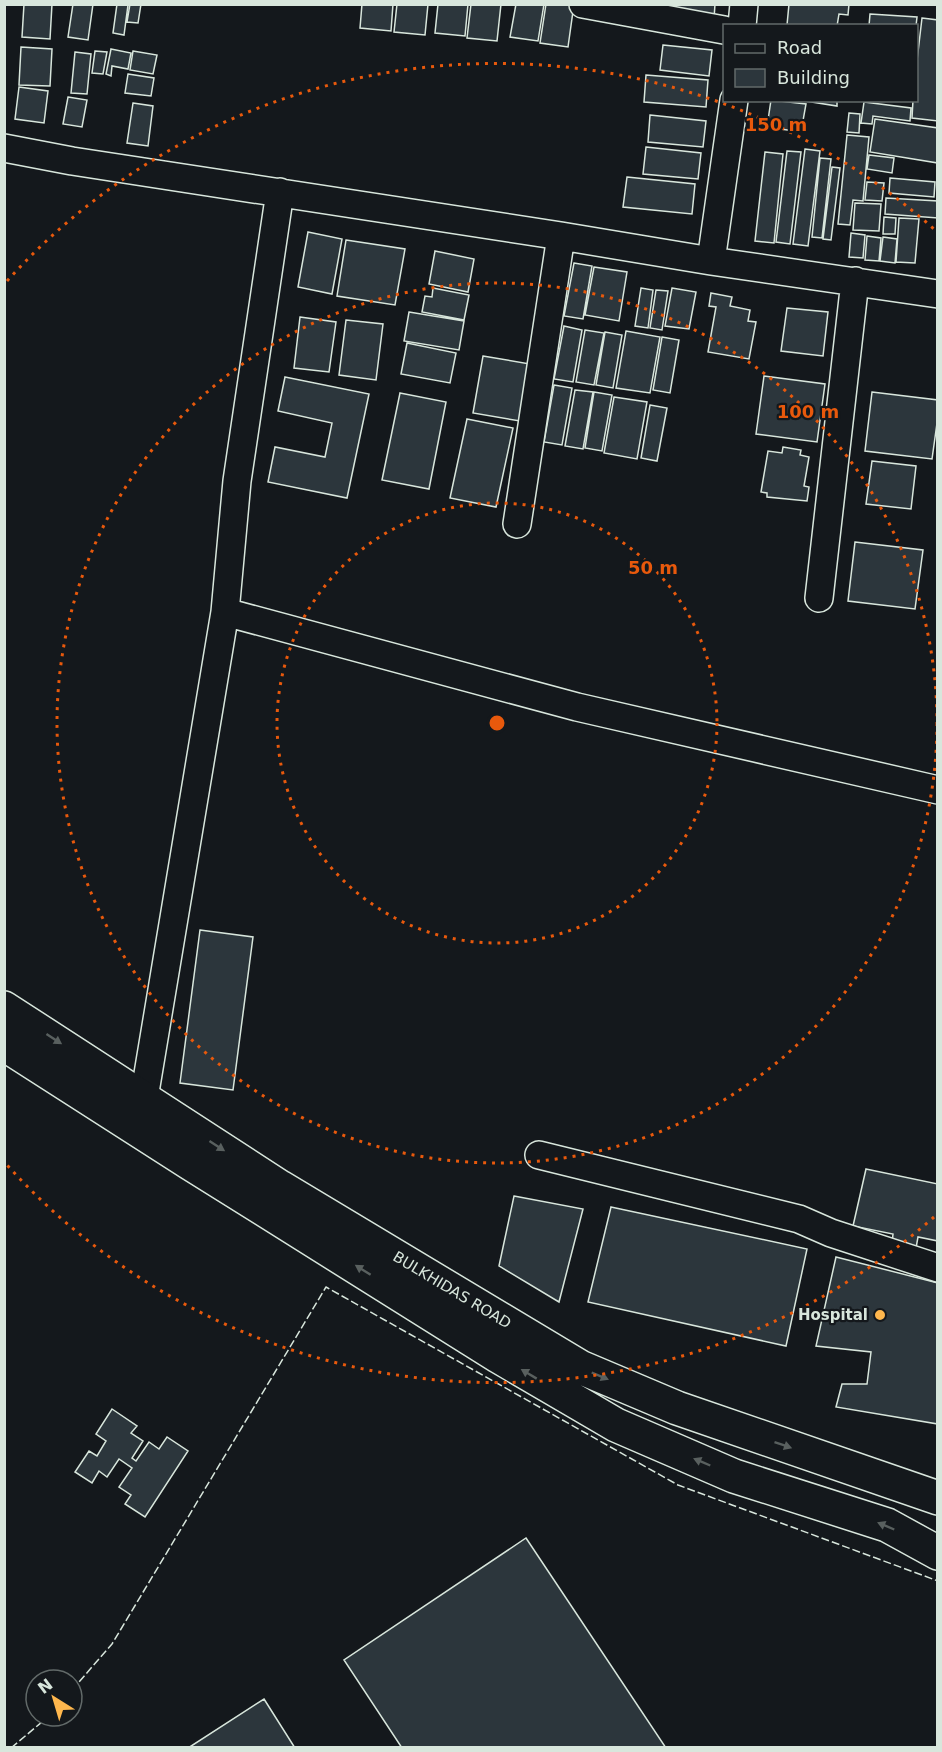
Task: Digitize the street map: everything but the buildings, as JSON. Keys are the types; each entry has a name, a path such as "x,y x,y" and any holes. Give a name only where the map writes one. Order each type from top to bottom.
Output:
{"main road":[{"name":"BULKHIDAS ROAD","path":"4,1008 280,1187 580,1367 676,1408 938,1498"},
{"path":"4,1044 498,1356 616,1425 734,1476 887,1525 938,1553"}],"street":[{"path":"583,4 723,30"},
{"path":"742,24 744,4"},
{"path":"711,261 734,102"},
{"path":"4,148 72,161 711,261 938,294"},
{"path":"138,1130 225,612 237,481 280,192"},
{"path":"517,524 561,236"},
{"path":"819,598 855,281"},
{"path":"225,612 577,707 938,790"},
{"path":"539,1155 798,1219 831,1233 938,1268"}],"fence":[{"path":"84,1676 112,1644 326,1287 678,1485 938,1581"},
{"path":"11,1748 35,1728"}],"place":[{"name":"Hospital","path":"880,1315"}]}
